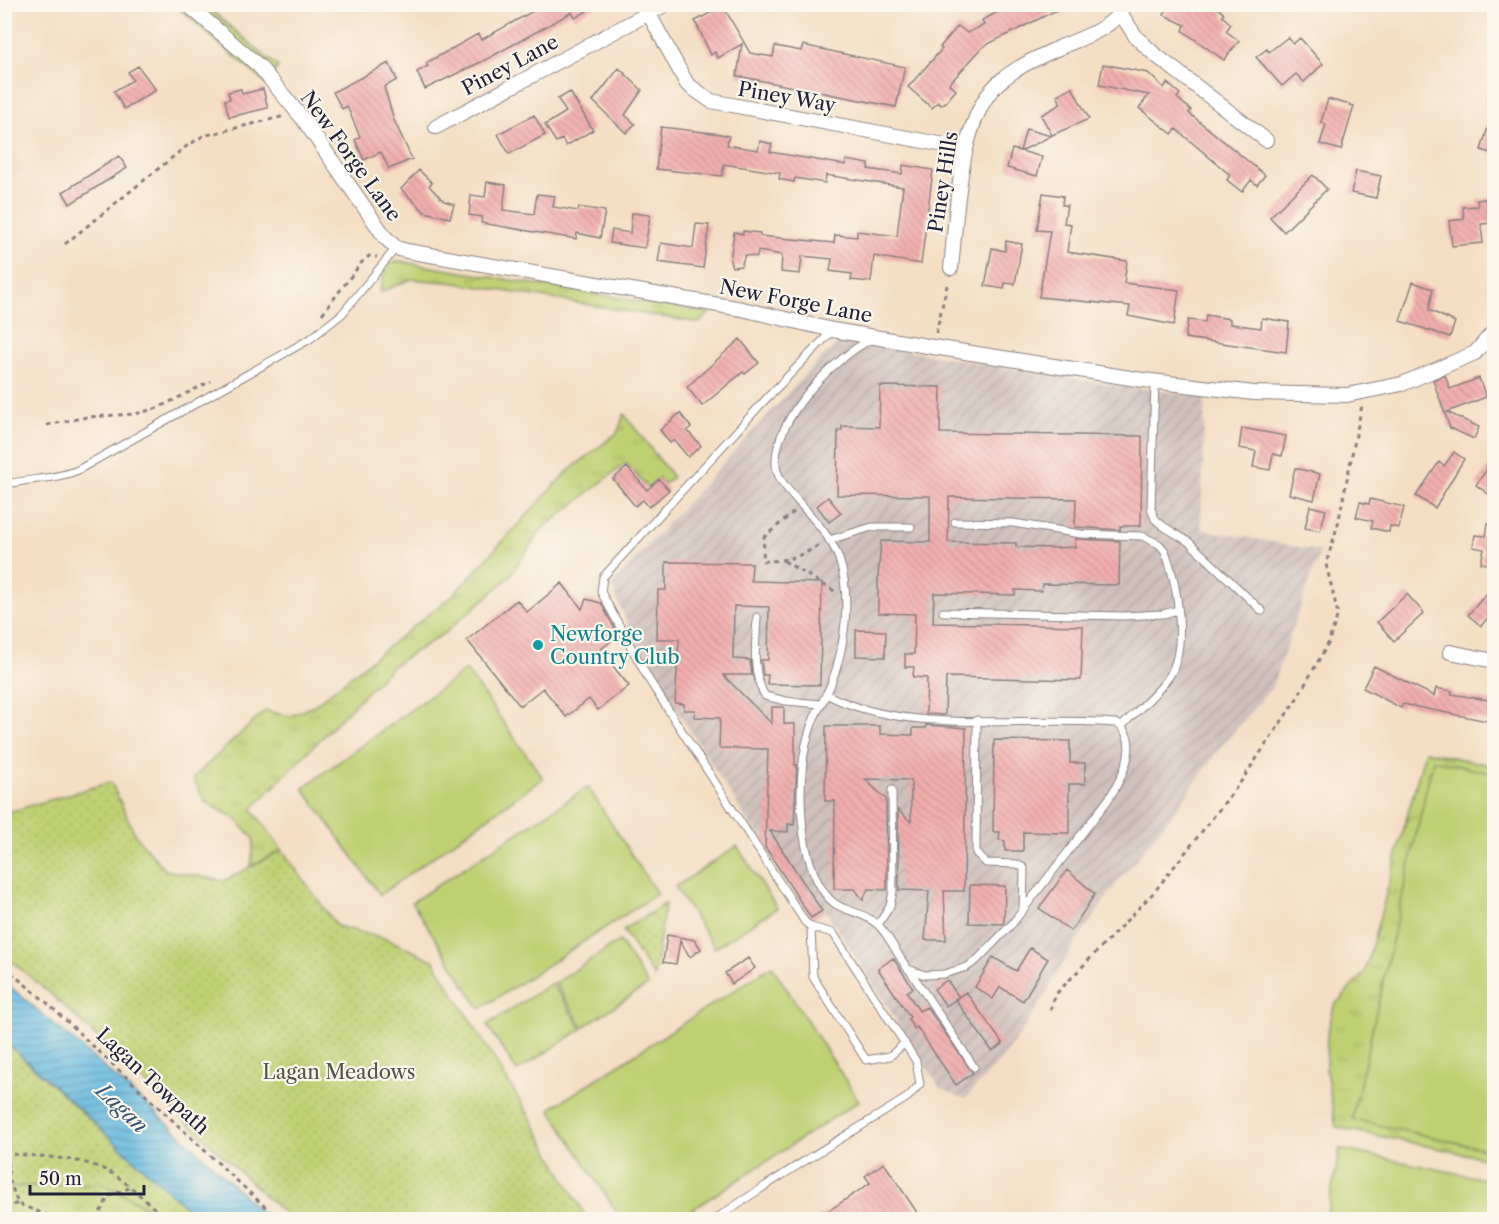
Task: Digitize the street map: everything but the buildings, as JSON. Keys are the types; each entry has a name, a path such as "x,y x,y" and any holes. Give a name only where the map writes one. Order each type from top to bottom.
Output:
{"street":[{"name":"New Forge Lane","path":"187,4 259,66 298,113 385,237 392,253 742,309 833,330 933,347 1214,390 1328,396 1365,392 1402,384 1458,361 1474,352 1494,331"},
{"name":"Piney Lane","path":"436,127 666,4"},
{"path":"1123,9 1136,37 1153,53 1266,140"},
{"name":"Piney Hills","path":"951,268 966,149 979,108 1002,79 1049,52 1096,32 1123,9"},
{"name":"Piney Way","path":"649,14 687,84 711,101 726,106 966,149"},
{"path":"1450,652 1494,661"}],"lane":[{"path":"4,485 21,480 62,476 78,470 294,350 342,314 392,253"},
{"path":"714,1220 793,1166 908,1096 920,1084 916,1061 833,933 826,929 811,927 805,922 649,680 601,592 601,584 603,577 765,400 833,330"},
{"path":"876,337 840,360 810,390 793,414 776,457 778,476 829,540 842,570 845,599 840,649 826,694 809,733 803,778 802,817 806,850 818,882 833,904 878,925 974,1067"},
{"path":"1155,382 1151,508 1155,519 1189,542 1262,611"},
{"path":"955,522 1013,523 1055,531 1131,534 1152,539 1165,551 1169,560 1178,610 1179,639 1171,672 1122,726"},
{"path":"829,540 872,527 911,527"},
{"path":"943,612 1123,616 1163,614 1178,610"},
{"path":"757,617 755,671 759,687 765,696 821,705"},
{"path":"826,694 861,709 888,716 1106,722 1122,726 1126,731 1129,748 1119,784 1023,910 988,949 967,967 934,975 908,969"},
{"path":"977,720 976,853 986,863 1017,864 1024,868 1023,910"},
{"path":"878,925 890,906 893,892 892,790"},
{"path":"811,927 813,977 866,1060 890,1056 905,1043"}],"path":[{"path":"65,244 184,148 203,136 298,113"},
{"path":"319,317 332,305 362,262 369,256 392,253"},
{"path":"933,347 951,268"},
{"path":"47,425 87,417 135,414 158,408 216,378"},
{"path":"1050,1010 1056,994 1155,891 1240,783 1296,700 1328,644 1338,614 1326,564 1338,524 1365,392"},
{"path":"794,512 764,537 763,561 784,561 802,556 829,540"},
{"path":"784,561 837,592"},
{"name":"Lagan Towpath","path":"4,967 45,1000 279,1220"},
{"path":"18,1204 9,1179 6,1153 84,1163 102,1169 168,1220"},
{"path":"96,1220 109,1196 129,1188"},
{"path":"4,1205 18,1204 60,1220"}],"shaded area":[{"path":"5,134 24,170 4,182"},
{"path":"841,340 1119,386 1205,396 1201,529 1320,551 1272,687 1223,744 1177,808 1116,884 1069,953 1035,1012 1005,1055 965,1099 940,1088 826,911 811,920 638,649 611,585 815,364"}],"green space":[{"path":"175,5 205,5 278,67 265,83"},
{"path":"400,261 710,313 699,323 456,283 412,279 380,292 389,264"},
{"path":"624,414 673,477 664,484 659,478 652,483 657,489 652,493 626,463 541,530 509,577 445,633 392,666 252,809 282,850 251,866 254,839 235,818 205,802 193,778 265,711 291,716 313,706 453,595 567,472 618,432"},
{"path":"466,670 543,778 380,895 303,788"},
{"path":"1425,751 1494,766 1494,1160 1336,1127 1326,1070 1327,1036 1334,1006 1365,972"},
{"path":"1433,760 1494,774 1494,1151 1352,1119"},
{"name":"Lagan Meadows","path":"111,782 136,836 165,870 224,881 282,850 337,926 387,939 433,960 530,1117 587,1219 290,1219 52,995 5,956 5,813"},
{"path":"588,787 657,894 480,1009 412,902"},
{"path":"737,846 777,908 715,948 675,887"},
{"path":"665,904 654,977 623,930"},
{"path":"619,941 648,985 583,1027 555,983"},
{"path":"772,966 859,1101 678,1219 621,1219 550,1109"},
{"path":"552,983 582,1029 517,1071 487,1025"},
{"path":"4,1041 199,1219 167,1219 103,1183 5,1187"},
{"path":"1340,1149 1494,1181 1494,1219 1326,1219"},
{"path":"103,1183 167,1219 5,1219 4,1187"}],"water":[{"name":"Lagan","path":"5,982 172,1127 267,1219 199,1219 5,1041"}],"place":[{"name":"Newforge Country Club","path":"538,645"}]}
